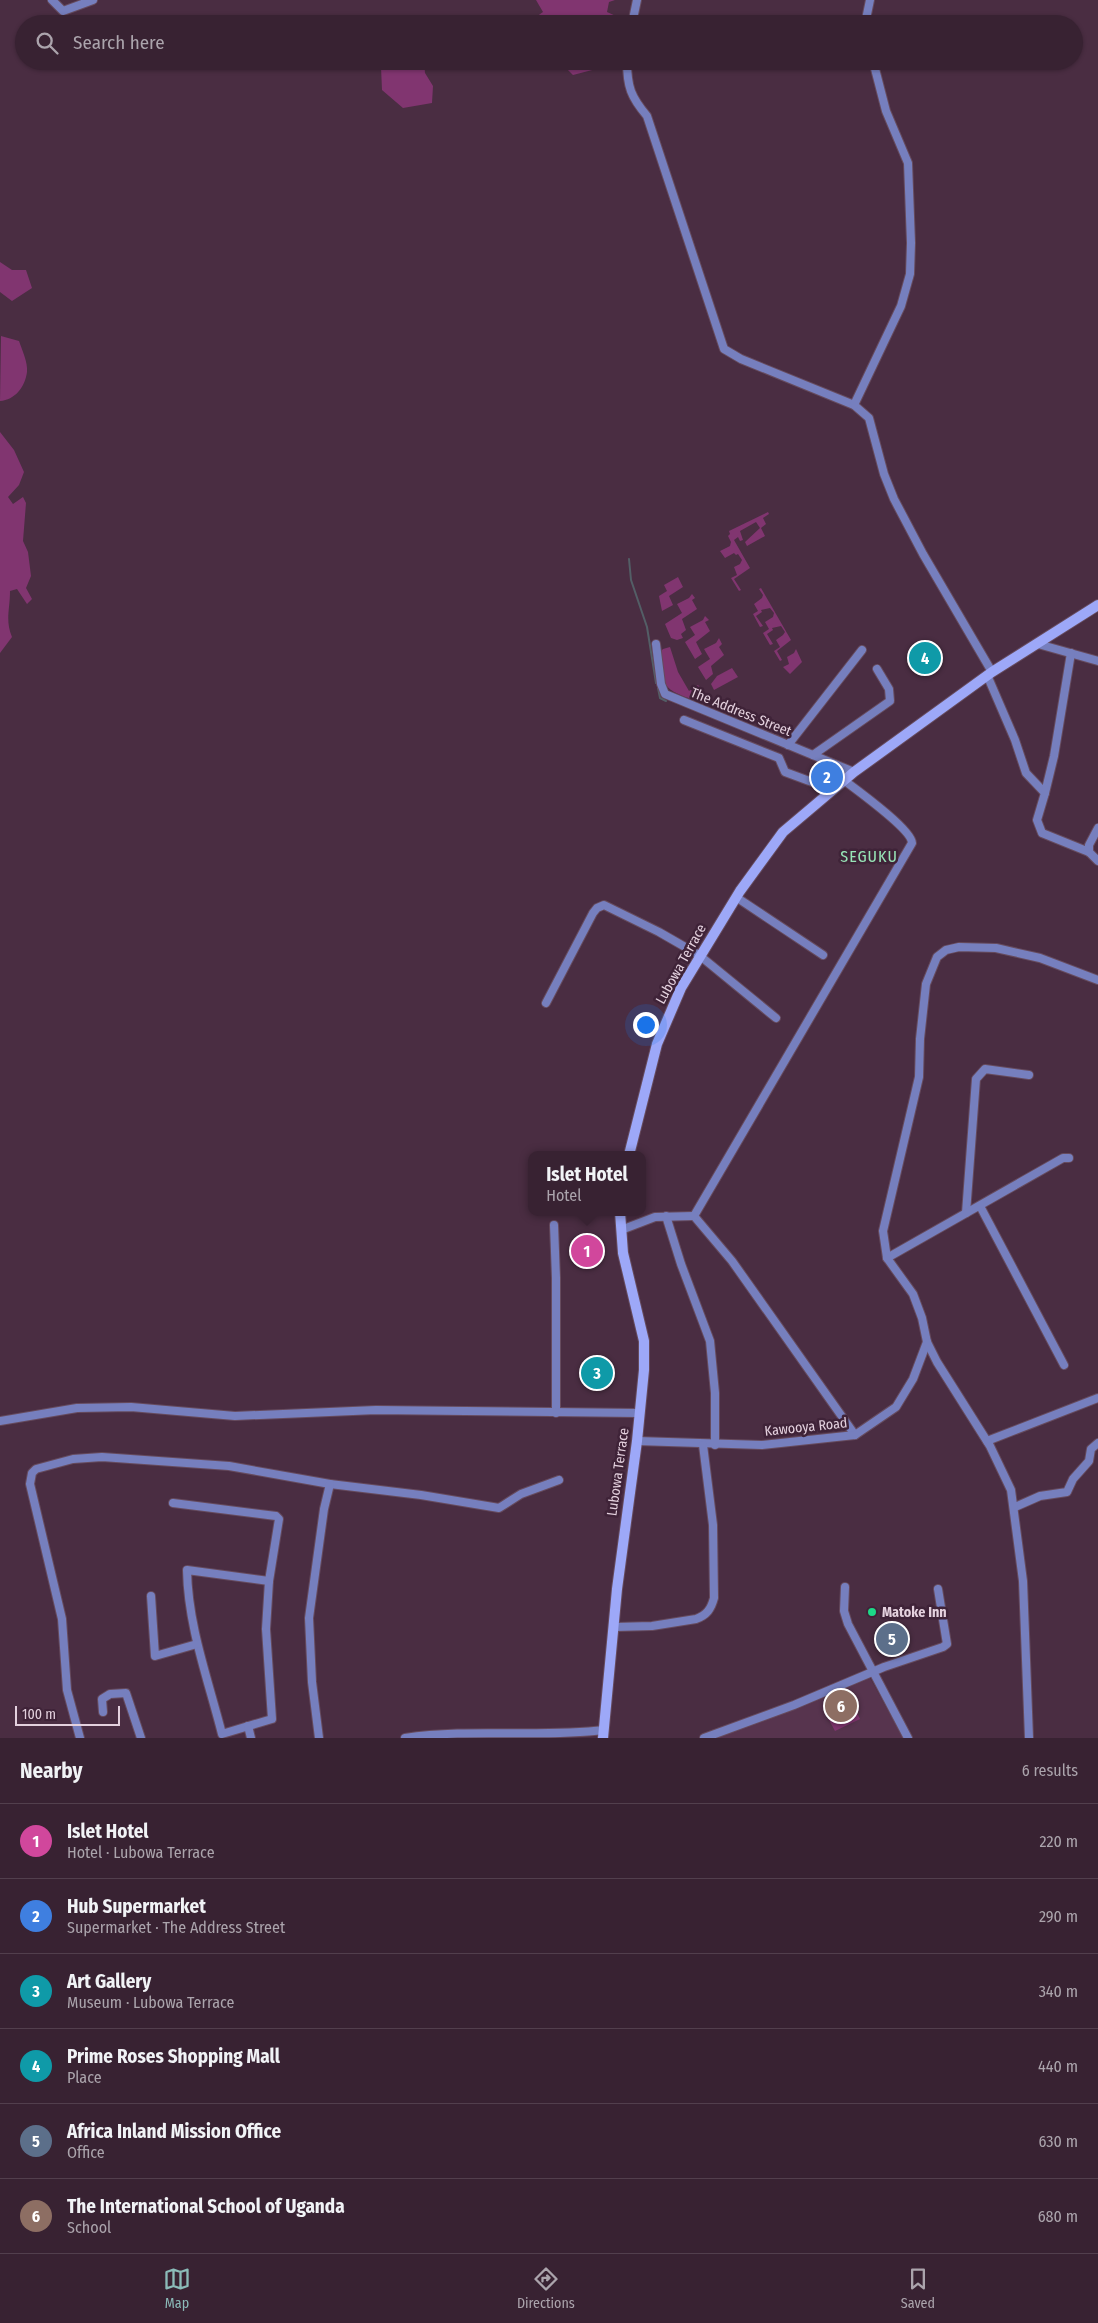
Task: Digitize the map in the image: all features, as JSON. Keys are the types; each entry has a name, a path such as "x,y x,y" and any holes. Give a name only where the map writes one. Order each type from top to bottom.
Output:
{"street":[{"path":"52,0 63,11 93,0"},
{"path":"634,15 637,0"},
{"path":"867,15 870,0"},
{"path":"627,70 631,95 647,116 724,349 730,354 854,405 869,418 884,474 894,499 989,673 1026,773 1045,793"},
{"path":"854,405 901,306 910,274 911,243 908,163 886,111 875,70"},
{"name":"Lubowa Terrace","path":"630,1151 662,1031 681,988 699,954 736,897 783,832 854,772 989,673 1098,606"},
{"name":"The Address Street","path":"656,644 665,694 854,772"},
{"path":"1038,644 1098,660"},
{"path":"779,758 786,744 862,650"},
{"path":"1071,653 1054,756 1037,820 1042,834 1089,852 1098,861"},
{"path":"813,755 890,701 889,689 877,669"},
{"path":"684,720 779,758 785,772 812,782"},
{"path":"694,1216 912,843 911,837 894,820 845,781"},
{"path":"1089,852 1089,845 1098,828"},
{"path":"736,897 823,955"},
{"path":"546,1003 593,913 600,906 604,905 699,954 776,1018"},
{"path":"1029,1738 1026,1620 1015,1507 1008,1481 987,1441 948,1382 928,1342 913,1294 887,1258 883,1232 919,1077 921,1030 926,984 937,957 946,950 959,947 996,948 1040,958 1098,980"},
{"path":"966,1214 976,1079 985,1069 1029,1075"},
{"path":"887,1258 1063,1158 1069,1158"},
{"path":"980,1206 1064,1365"},
{"name":"Lubowa Terrace","path":"604,1734 622,1542 637,1441 644,1370 644,1341 623,1254 620,1216"},
{"path":"666,1216 681,1264 710,1341 715,1393 716,1444"},
{"path":"620,1230 655,1217 694,1216 732,1261 855,1435"},
{"path":"554,1225 556,1413"},
{"name":"Kawooya Road","path":"637,1441 762,1445 855,1435 896,1407 913,1379 928,1342"},
{"path":"987,1441 1098,1398"},
{"path":"0,1421 76,1408 95,1407 131,1407 235,1416 376,1410 639,1413"},
{"path":"1015,1507 1040,1496 1067,1492 1073,1478 1089,1461 1091,1449 1098,1443"},
{"path":"615,1627 652,1626 696,1619 702,1617 712,1605 714,1598 713,1525 703,1444"},
{"path":"80,1738 67,1690 62,1618 30,1484 32,1473 36,1469 73,1459 136,1458 229,1466 330,1484 412,1494 499,1508 521,1494 559,1480"},
{"path":"319,1738 312,1682 309,1618 324,1510 330,1484"},
{"path":"173,1503 276,1516 279,1519 269,1581 266,1637 272,1719 222,1734 197,1644 188,1596 188,1570 269,1581"},
{"path":"846,1587 843,1602 848,1624 908,1738"},
{"path":"704,1738 786,1708 872,1672 937,1650 947,1644 938,1589"},
{"path":"151,1596 156,1656 197,1644"},
{"path":"103,1712 102,1699 110,1694 126,1693 141,1738"},
{"path":"248,1726 251,1738"},
{"path":"405,1738 506,1733 604,1734"}],"shaded area":[{"path":"536,0 615,0 609,2 607,12 614,15 539,15 543,12"},
{"path":"381,70 425,70 433,86 432,103 403,108 382,90"},
{"path":"568,70 592,70 573,75"},
{"path":"0,262 12,270 26,270 32,288 12,301 0,292"},
{"path":"1,336 19,341 27,372 22,388 10,398 0,401"},
{"path":"0,432 14,450 24,472 19,485 8,497 13,504 23,497 26,503 23,541 28,552 31,576 26,588 32,599 27,604 17,589 10,591 8,620 12,637 0,653"},
{"path":"768,512 769,514 763,518 766,524 761,528 765,536 747,546 745,542 760,528 756,522 740,531 743,540 740,541 738,537 734,540 750,568 734,579 741,590 739,591 731,578 737,575 734,567 740,564 742,560 738,554 734,553 725,558 720,551 730,546 729,531"},
{"path":"678,577 683,587 669,596 673,605 662,611 659,596 667,591 664,585"},
{"path":"761,588 791,640 777,651 782,660 780,661 774,651 780,647 776,640 785,632 781,626 772,628 773,630 767,634 773,644 770,645 763,633 769,629 765,622 773,617 774,613 770,608 761,610 762,612 756,616 763,626 760,627 753,614 758,611 754,604 763,595 759,589"},
{"path":"692,594 695,598 692,600 697,609 682,619 686,630 681,634 683,638 677,640 671,638 665,624 682,613 677,604 689,598"},
{"path":"705,616 709,620 705,622 710,631 696,642 702,654 695,659 685,642 695,635 690,627 703,620"},
{"path":"719,638 722,644 719,647 724,655 711,666 713,674 706,680 698,667 710,659 704,649 716,643"},
{"path":"670,647 678,672 689,691 698,685 701,689 697,691 702,697 695,697 694,700 675,692 666,685 660,652"},
{"path":"796,649 802,662 790,674 783,667 789,664 787,657 794,653"},
{"path":"732,668 738,677 714,690 711,684 717,676"},
{"path":"869,1676 903,1738 715,1738 746,1726"},
{"path":"853,1705 860,1719 835,1731 828,1718"}],"waterway":[{"path":"629,559 631,580 647,627 656,683"},
{"path":"658,688 660,698 666,701"}],"place":[{"name":"Prime Roses Shopping Mall","path":"925,658"},
{"name":"Hub Supermarket","path":"827,777"},
{"name":"Islet Hotel","path":"587,1251"},
{"name":"Art Gallery","path":"597,1373"},
{"name":"Matoke Inn","path":"872,1612"},
{"name":"Africa Inland Mission Office","path":"892,1639"},
{"name":"The International School of Uganda","path":"841,1706"}],"district":[{"name":"SEGUKU","path":"869,856"}]}
